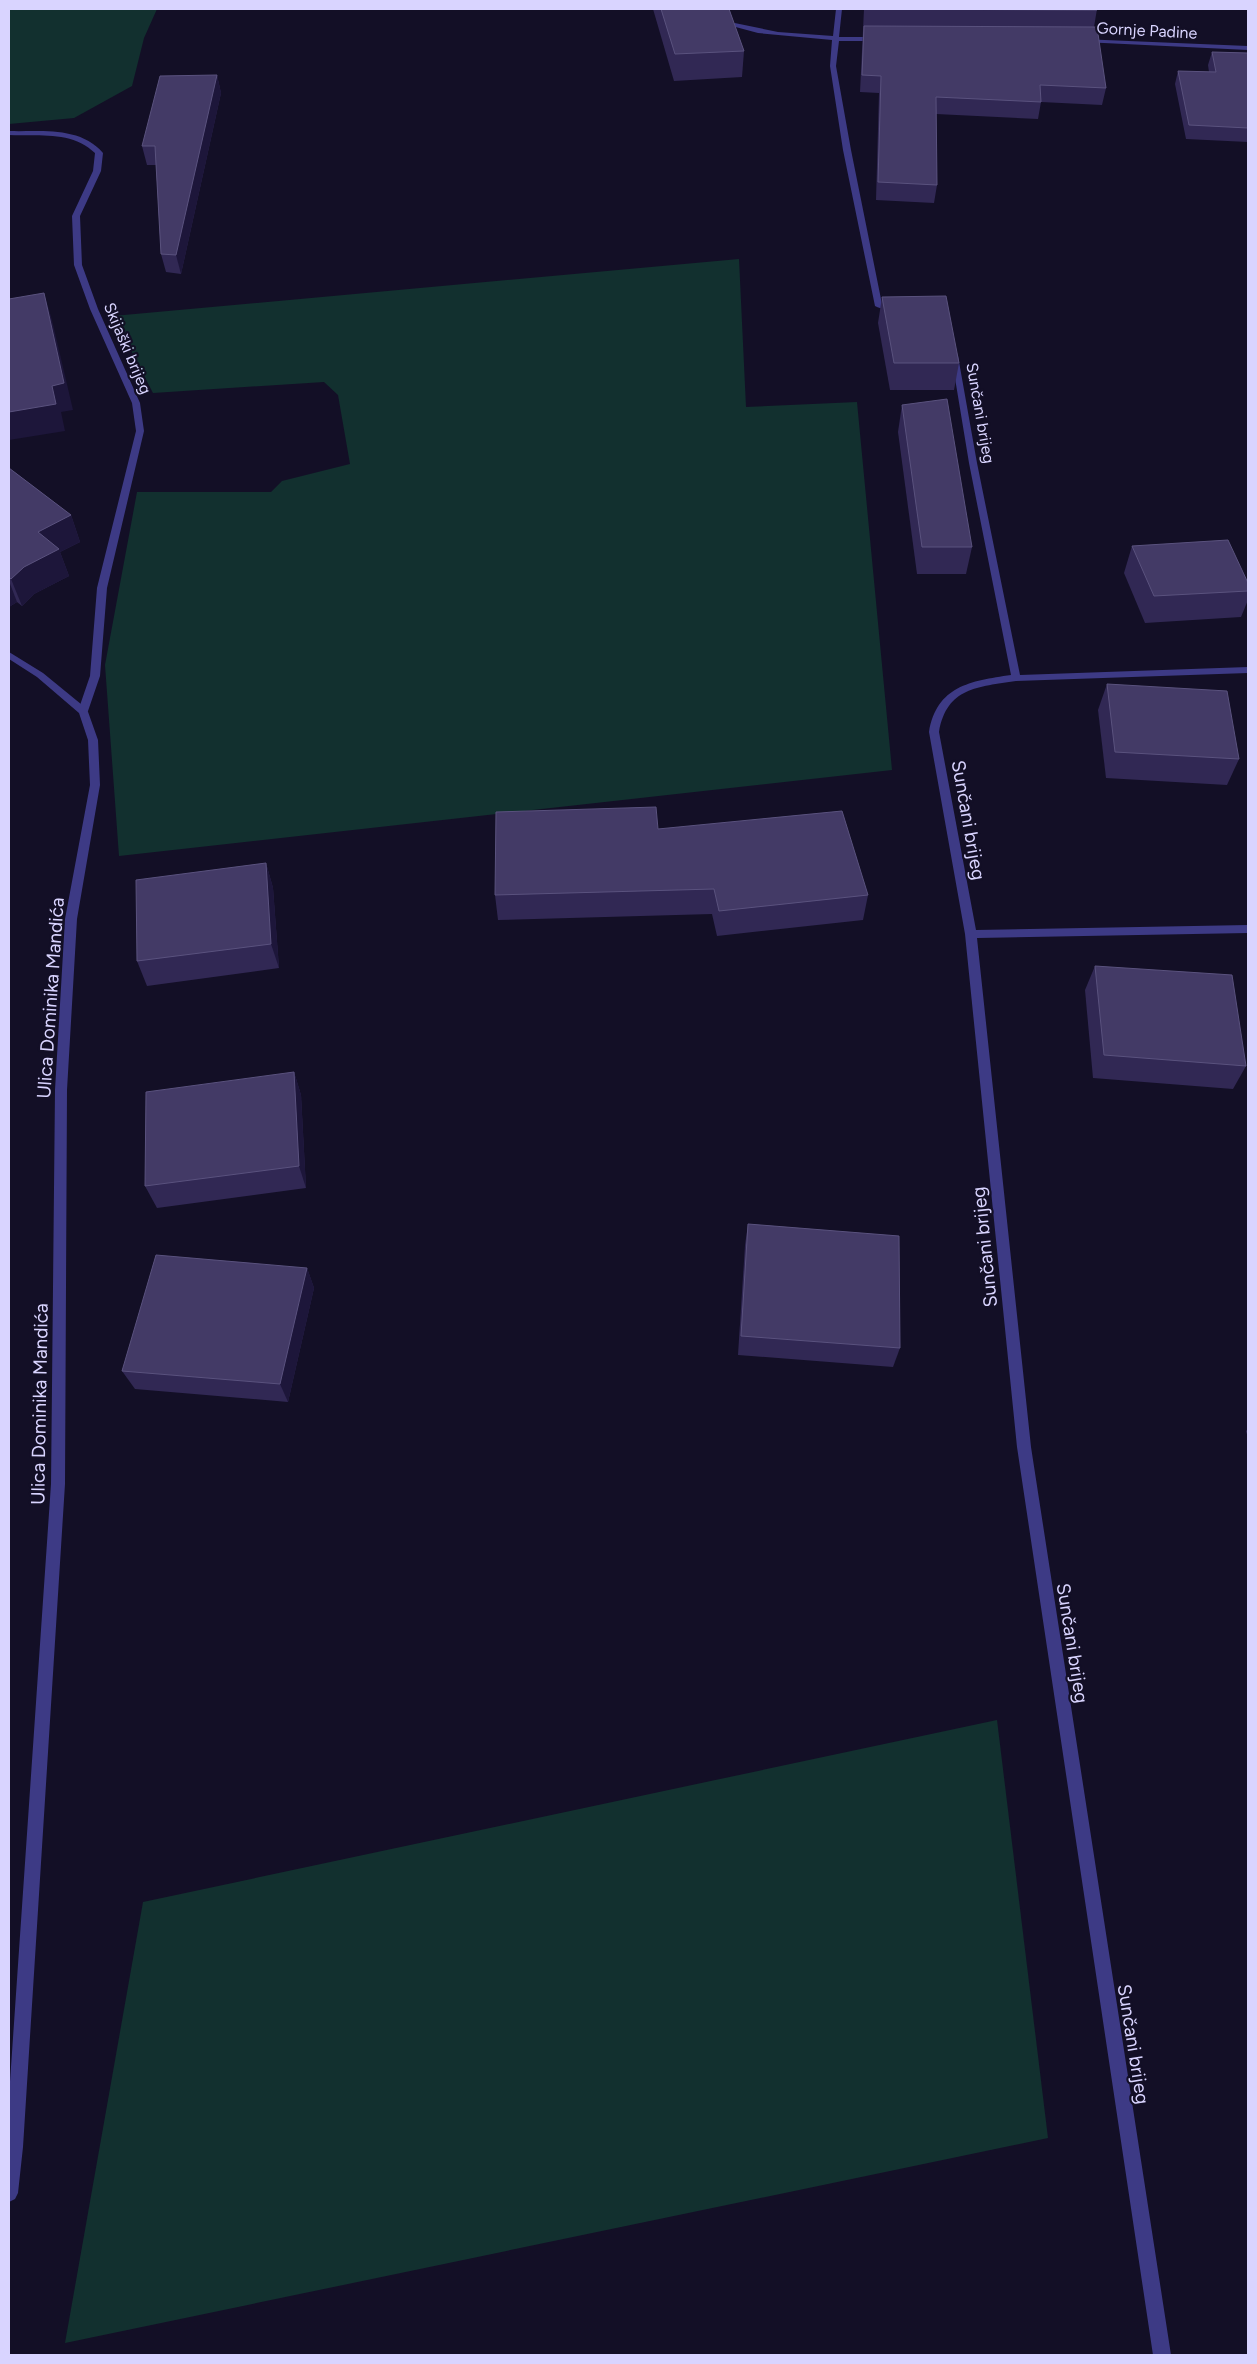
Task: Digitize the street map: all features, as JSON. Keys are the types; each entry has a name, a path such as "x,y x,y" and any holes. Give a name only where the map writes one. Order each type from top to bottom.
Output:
{"street":[{"path":"839,9 834,39 833,66 847,150 879,306 908,306"},
{"path":"716,20 734,26 786,35 834,39 883,39"},
{"name":"Gornje Padine","path":"1080,40 1248,48"},
{"name":"Skijaški brijeg","path":"9,133 68,135 88,142 99,152 97,170 76,216 78,265 94,309 136,403 140,431 102,588 95,676 83,711"},
{"name":"Sunčani brijeg","path":"952,346 973,463 1016,678"},
{"path":"9,655 40,675 83,711"},
{"name":"Sunčani brijeg","path":"1162,2355 1024,1447 971,934 940,769 934,732 934,718 943,702 958,691 985,682 1016,678 1248,670"},
{"name":"Ulica Dominika Mandića","path":"9,2193 14,2147 58,1484 61,1090 70,929 95,785 93,740 83,711"},
{"path":"971,934 1248,929"}],"green space":[{"path":"9,9 157,9 144,38 132,86 74,118 9,124"},
{"path":"739,259 746,407 857,402 892,770 119,856 105,665 137,492 271,492 282,481 350,464 338,395 324,382 153,393 113,316"},
{"path":"997,1720 1048,2138 65,2343 143,1902"}],"building":[{"path":"661,9 729,9 744,51 675,54"},
{"path":"865,9 1097,9 1097,10"},
{"path":"864,26 1097,27 1106,88 1040,85 1041,102 936,97 937,185 878,182 881,76 862,75"},
{"path":"1212,52 1248,53 1248,128 1189,125 1178,71 1216,72"},
{"path":"217,75 176,255 161,254 155,146 142,146 160,76"},
{"path":"44,293 64,383 52,386 56,404 9,412 9,299"},
{"path":"946,296 959,363 894,363 882,297"},
{"path":"947,399 972,547 922,547 902,405"},
{"path":"9,468 71,515 38,532 59,549 24,567 11,579 9,577"},
{"path":"1228,540 1248,583 1248,591 1154,596 1132,546"},
{"path":"1107,684 1227,691 1239,759 1115,752"},
{"path":"656,807 658,829 842,811 868,895 719,911 714,889 495,895 496,812"},
{"path":"266,863 271,944 137,961 136,880"},
{"path":"1095,966 1232,975 1246,1066 1104,1055"},
{"path":"294,1072 299,1166 145,1186 146,1092"},
{"path":"748,1224 899,1236 900,1348 741,1336"},
{"path":"156,1255 307,1268 280,1384 122,1371"}]}
